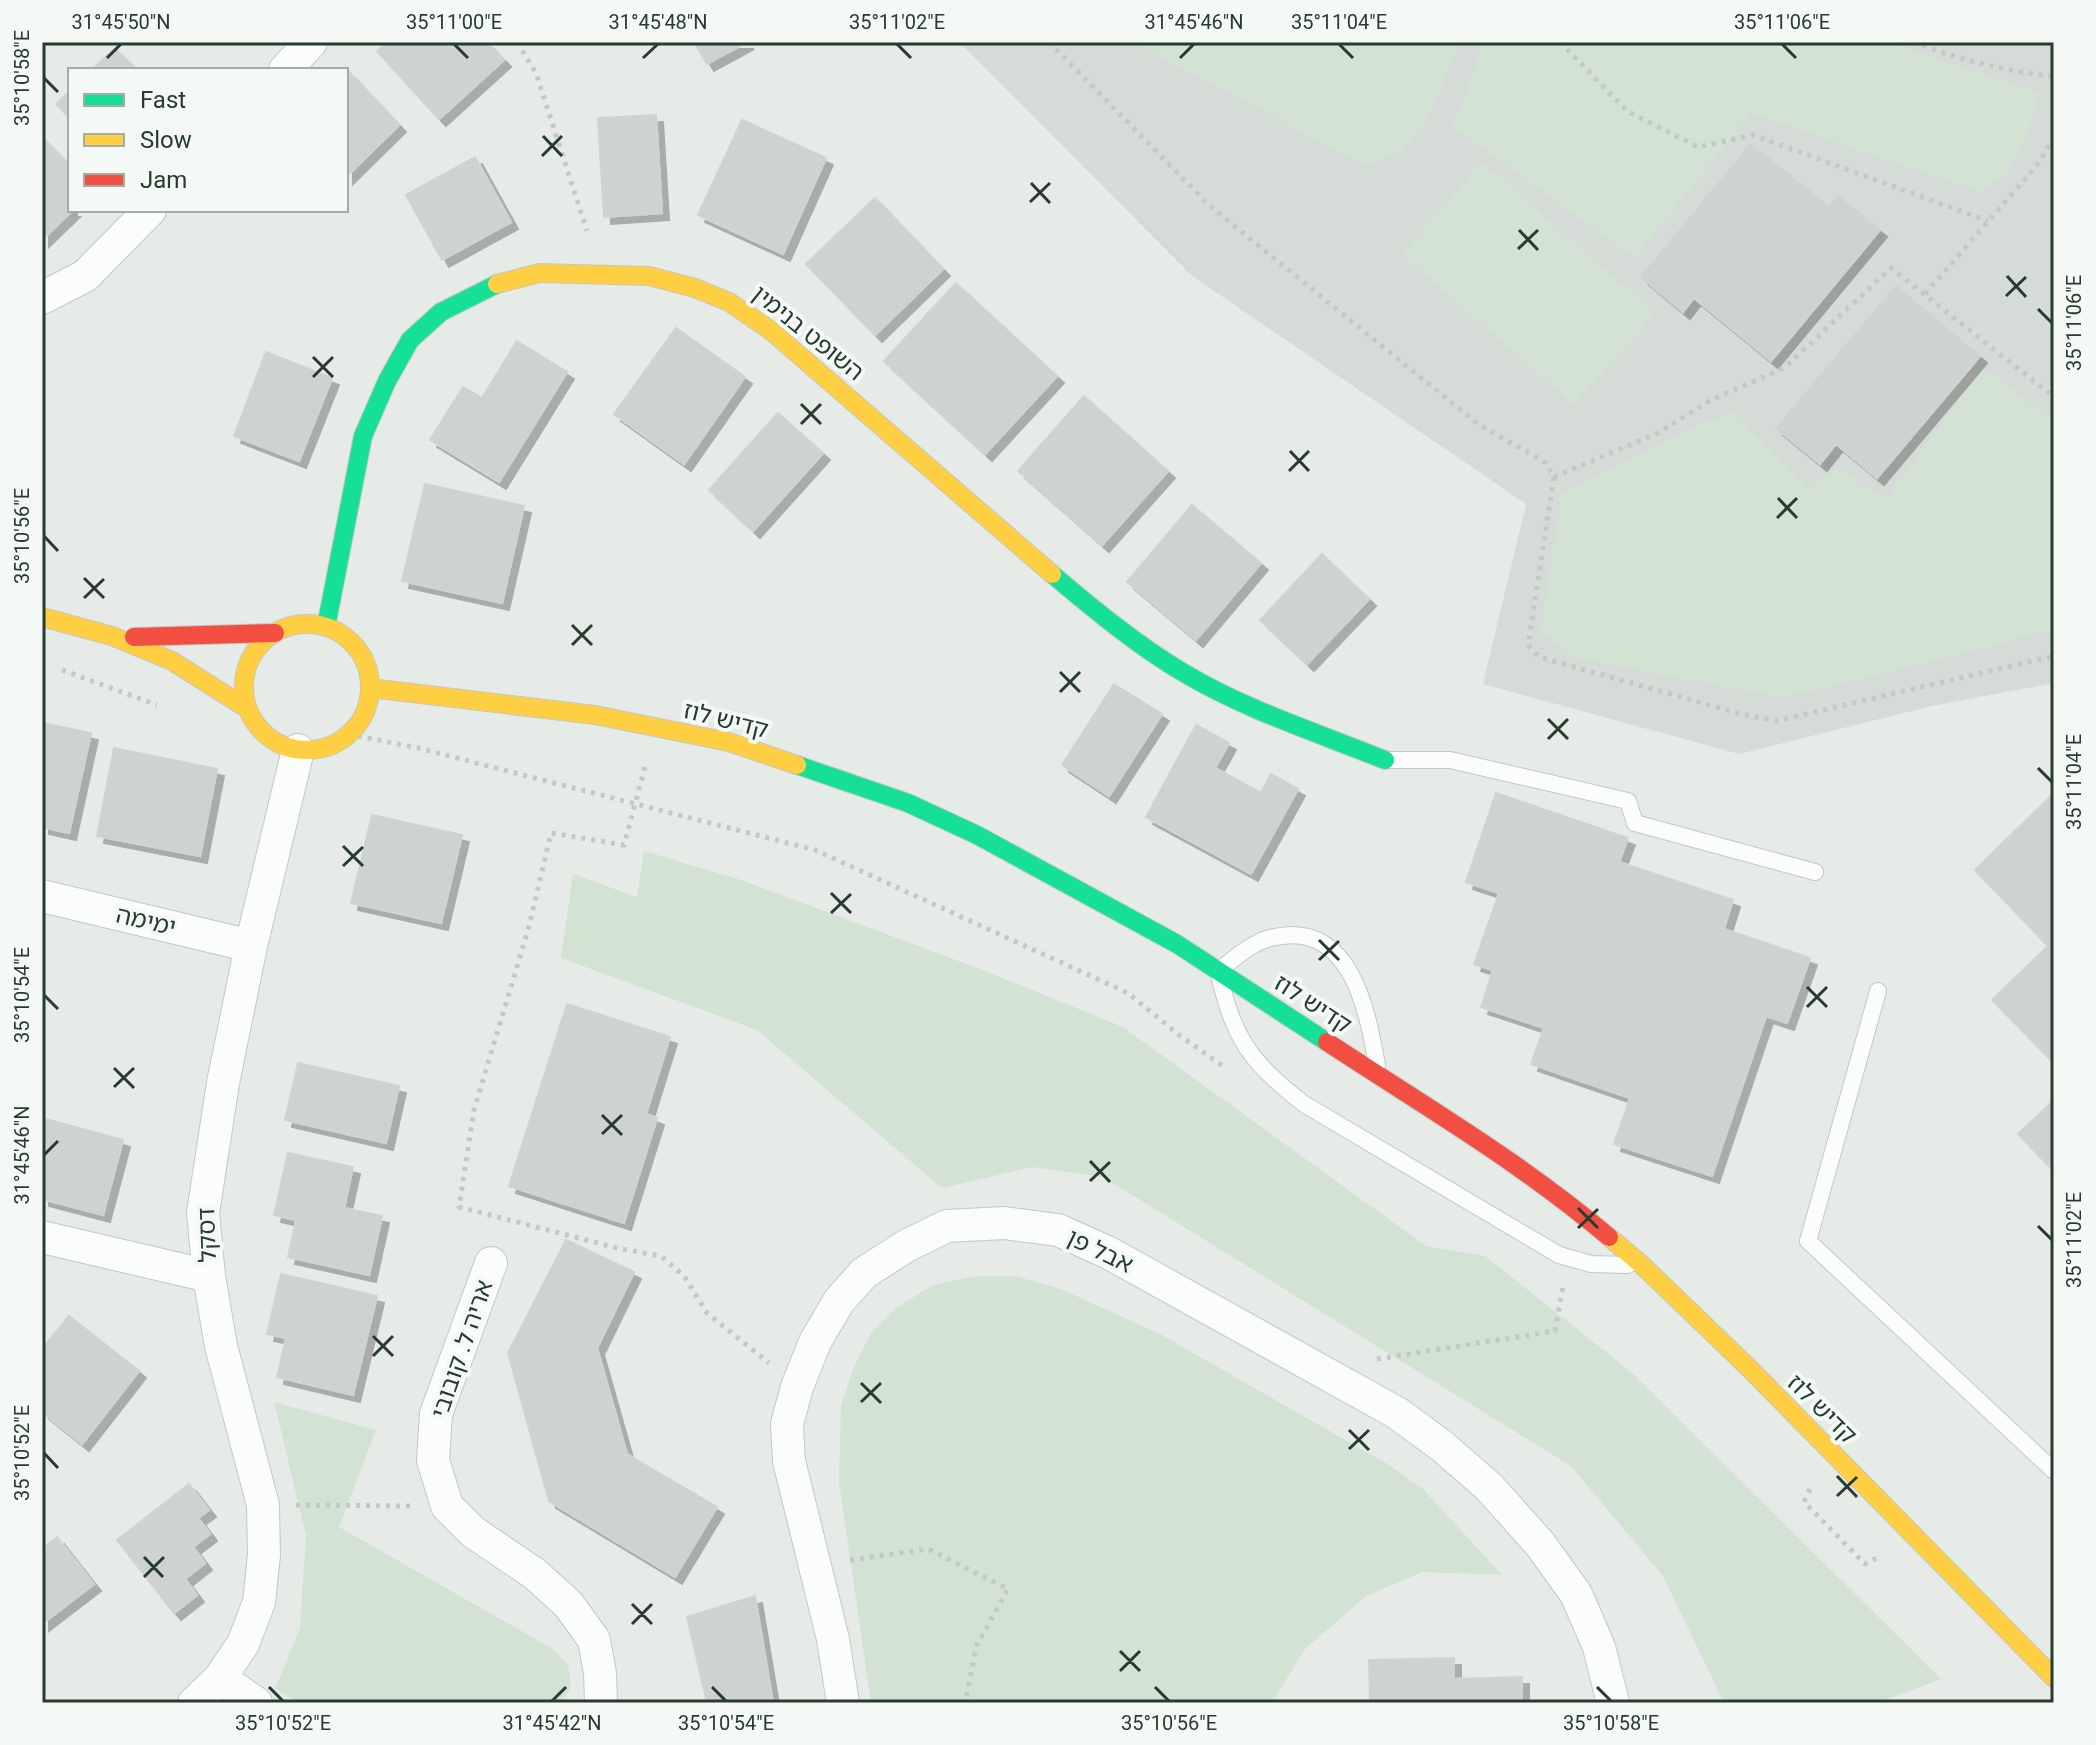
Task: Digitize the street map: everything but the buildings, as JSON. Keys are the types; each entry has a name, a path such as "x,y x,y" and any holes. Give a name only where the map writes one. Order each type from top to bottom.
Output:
{"street":[{"path":"287,68 311,42"},
{"path":"42,298 85,276 148,212"},
{"name":"השופט בנימין","path":"326,627 363,436 387,381 410,340 441,312 491,285 539,273 649,276 695,288 729,302 809,361 1084,601 1182,672 1225,695 1385,760"},
{"path":"42,617 112,636 172,661 248,709"},
{"path":"309,624 326,627 341,634 358,650 368,672 370,688 367,705 360,721 333,744 298,750 282,745 256,724 248,709 245,675 251,658 261,644 275,633 291,626 309,624"},
{"path":"112,636 153,638 275,633"},
{"name":"קדיש לוז","path":"370,688 595,715 729,742 908,803 1065,881 1177,944 1500,1155 1577,1210 1642,1265 1750,1369 2054,1678"},
{"name":"דסקל","path":"194,1703 220,1678 243,1644 259,1602 264,1555 263,1505 221,1346 209,1276 203,1213 223,1083 251,946 298,750"},
{"name":"ימימה","path":"42,896 251,946"},
{"name":"אבל פן","path":"843,1703 833,1639 789,1461 787,1424 797,1387 815,1342 839,1301 864,1273 906,1246 947,1226 1004,1223 1058,1230 1109,1253 1397,1413 1442,1446 1489,1487 1540,1544 1576,1594 1599,1647 1613,1703"},
{"path":"42,1237 209,1276"},
{"name":"אריה ל. קובובי","path":"491,1263 436,1414 433,1460 447,1506 473,1532 535,1574 569,1605 594,1640 601,1703"},
{"path":"220,1678 256,1703"}],"lane":[{"path":"1385,760 1450,760 1628,801 1635,823 1815,872"},
{"path":"1378,1075 1365,1010 1355,979 1344,961 1330,949 1310,938 1269,938 1252,946 1218,971 1235,1026 1249,1053 1267,1075 1304,1104 1559,1255 1591,1264 1642,1265"},
{"path":"1878,991 1808,1241 2054,1471"}],"path":[{"path":"517,42 536,73 601,275"},
{"path":"1049,42 1211,207 1478,424 1546,463 1554,477 1528,645 1539,657 1776,721 2054,656"},
{"path":"1560,42 1627,111 1698,147 1753,135 1988,221"},
{"path":"1913,42 1972,63 2020,74 2053,76 2054,95"},
{"path":"1925,294 2039,163 2054,135"},
{"path":"1554,477 1658,433 1711,400 1784,368 1891,268 2054,397"},
{"path":"56,667 165,708"},
{"path":"655,727 624,845 551,833 528,930 474,1110 459,1207 617,1248 661,1256 684,1276 707,1313 797,1387"},
{"path":"348,734 418,748 815,850 1128,993 1179,1035 1236,1074"},
{"path":"1376,1359 1555,1331 1565,1274"},
{"path":"1813,1482 1804,1502 1865,1564 1886,1554"},
{"path":"263,1505 447,1506"},
{"path":"813,1564 928,1549 1008,1589 977,1645 965,1703"}],"shaded area":[{"path":"959,42 2054,42 2054,683 1932,706 1739,754 1483,684 1526,504 1192,276"}],"green space":[{"path":"1133,42 1459,42 1436,100 1415,135 1402,149 1385,159 1365,165"},
{"path":"1485,42 1886,42 2038,93 2027,138 2007,173 1981,192 1751,113 1634,258 1453,126"},
{"path":"1482,162 1655,313 1574,405 1402,254"},
{"path":"1984,368 2054,422 2054,629 1855,681 1780,697 1571,657 1541,630 1562,493 1732,410 1808,489 1838,467 1885,499"},
{"path":"644,851 741,880 980,969 1123,1027 1426,1246 1485,1256 1630,1371 1941,1679 1878,1703 1724,1703 1663,1576 1571,1466 1103,1177 1032,1167 942,1188 757,1030 561,958 573,874 637,897"},
{"path":"976,1276 1015,1276 1063,1290 1160,1334 1389,1465 1423,1489 1502,1575 1422,1572 1366,1596 1305,1649 1272,1703 871,1703 839,1482 841,1406 854,1366 872,1332 896,1308 933,1285"},
{"path":"274,1402 376,1430 339,1527 553,1649 568,1665 571,1687 561,1703 299,1703 275,1689 300,1628 306,1535"}],"traffic: fast":[{"path":"326,627 363,436 387,381 410,340 441,312 497,284"},
{"path":"1052,574 1133,639 1208,686 1257,710 1385,760"},
{"path":"797,765 908,803 977,835 1177,944 1327,1042"}],"traffic: slow":[{"path":"497,284 539,273 649,276 695,288 729,302 770,330 1052,574"},
{"path":"42,617 112,636 172,661 248,709"},
{"path":"307,624 331,629 351,643 365,663 370,687 365,711 351,731 331,745 307,750 283,745 263,731 249,711 244,687 249,663 263,643 283,629 307,624"},
{"path":"370,688 595,715 729,742 797,765"},
{"path":"1609,1237 1750,1369 2054,1678"}],"traffic: jam":[{"path":"134,637 275,633"},
{"path":"1327,1042 1507,1159 1609,1237"}]}
